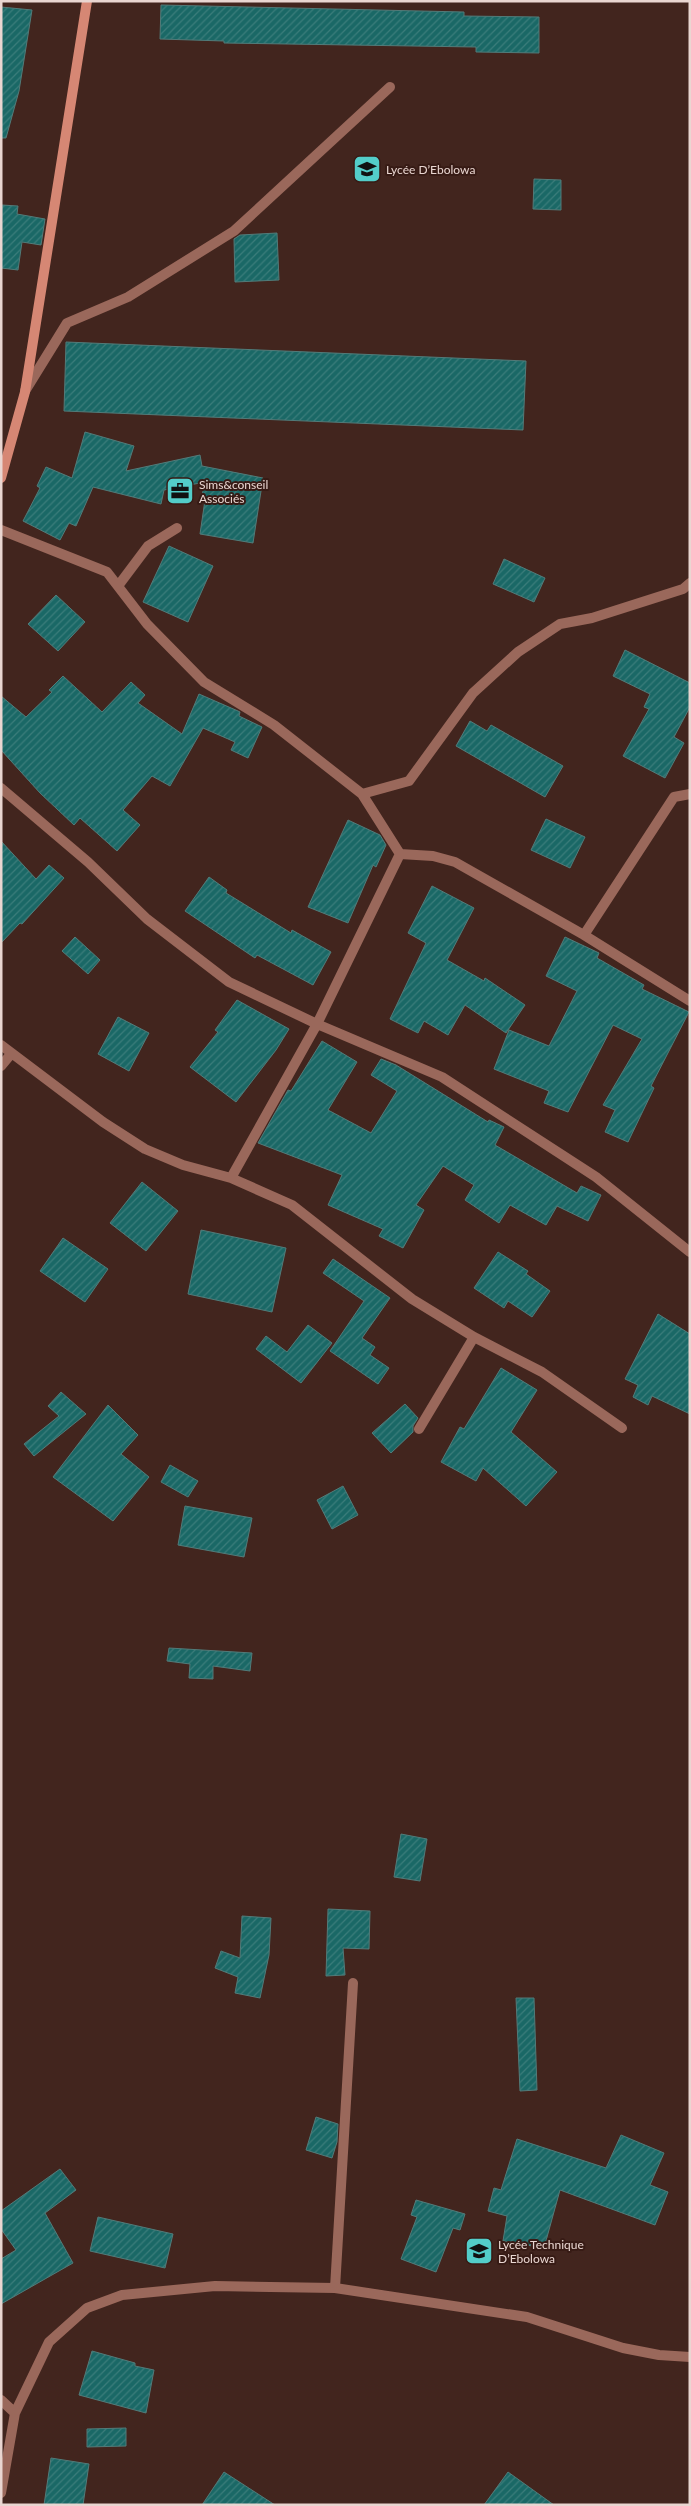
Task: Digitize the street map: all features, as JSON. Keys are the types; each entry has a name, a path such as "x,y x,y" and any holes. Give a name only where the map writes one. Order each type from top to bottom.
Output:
{"street":[{"path":"1,478 25,392 87,1"},
{"path":"25,392 67,322 128,297 234,231 390,88"},
{"path":"118,586 148,546 177,528"},
{"path":"1,530 106,572 147,624 204,682 274,725 362,794 400,854"},
{"path":"362,794 409,781 473,693 518,652 560,624 592,618 683,589 690,582"},
{"path":"1,788 88,862 146,919 229,982 317,1024 442,1077 596,1177 690,1252"},
{"path":"584,935 674,797 690,794"},
{"path":"231,1178 317,1024 400,854"},
{"path":"400,854 433,856 456,862 584,935 690,1001"},
{"path":"1,1045 104,1122 145,1149 183,1165 231,1178 292,1205 412,1299 474,1337 542,1372 622,1428"},
{"path":"1,1066 12,1054"},
{"path":"419,1430 474,1337"},
{"path":"335,2288 352,1983"},
{"path":"1,2493 15,2414 49,2342 87,2308 122,2295 215,2286 335,2288 527,2317 623,2348 659,2355 690,2357"},
{"path":"1,2400 15,2414"}],"building":[{"path":"161,5 464,12 464,16 539,17 539,53 476,52 476,47 224,43 224,41 160,39"},
{"path":"1,7 32,10 19,91 6,138 1,138"},
{"path":"534,179 561,180 561,210 533,209"},
{"path":"2,205 18,206 17,214 45,219 41,245 22,242 18,270 1,268"},
{"path":"277,233 279,280 235,282 234,239 240,235"},
{"path":"66,342 526,361 523,430 64,411"},
{"path":"85,432 134,446 126,471 200,455 202,466 263,478 253,543 200,534 205,500 201,500 205,482 164,490 161,504 93,487 76,526 69,523 60,540 23,521 40,488 37,486 46,467 72,478"},
{"path":"169,546 213,566 188,622 143,602"},
{"path":"504,559 545,578 534,602 493,584"},
{"path":"56,595 85,622 58,651 28,624"},
{"path":"625,650 690,683 690,707 674,737 684,743 665,778 623,756 649,709 644,707 650,694 613,676"},
{"path":"63,676 102,712 131,682 145,695 138,703 182,734 199,694 240,712 239,716 262,727 248,758 231,750 235,742 203,728 170,786 152,776 123,810 140,825 117,851 80,818 74,825 40,793 1,750 1,696 26,717 52,692 49,690"},
{"path":"470,721 487,731 491,725 563,766 545,797 456,746"},
{"path":"546,819 585,837 570,868 531,850"},
{"path":"348,820 380,835 386,845 376,867 373,865 348,923 308,907"},
{"path":"1,841 36,879 49,865 64,878 22,924 20,923 1,943"},
{"path":"209,877 227,890 226,893 291,933 292,930 331,952 313,985 257,955 255,958 185,911"},
{"path":"432,886 474,908 447,960 484,981 485,978 525,1005 506,1033 465,1005 448,1035 424,1021 418,1033 390,1019 426,943 408,933"},
{"path":"75,937 100,960 88,974 62,951"},
{"path":"565,937 599,953 597,958 644,985 642,989 689,1012 651,1086 654,1088 628,1142 605,1132 615,1110 603,1105 642,1039 613,1025 568,1112 544,1103 549,1091 494,1069 509,1030 549,1046 577,991 546,976"},
{"path":"237,1000 289,1029 276,1050 236,1102 190,1067 218,1032 215,1030"},
{"path":"118,1017 149,1033 129,1071 98,1054"},
{"path":"322,1041 357,1062 328,1110 371,1133 397,1091 371,1075 381,1059 396,1065 488,1122 489,1120 504,1127 495,1145 577,1193 581,1186 601,1195 588,1221 557,1206 546,1225 510,1205 499,1223 465,1200 474,1185 443,1166 416,1205 424,1210 403,1248 379,1236 383,1229 328,1205 342,1175 258,1143 288,1090 291,1091"},
{"path":"142,1182 178,1211 146,1251 110,1223"},
{"path":"201,1230 286,1248 272,1312 188,1294"},
{"path":"63,1238 108,1269 85,1302 40,1271"},
{"path":"498,1252 528,1271 526,1274 550,1291 532,1317 508,1301 504,1308 474,1288"},
{"path":"333,1259 390,1298 362,1338 375,1347 370,1355 389,1368 378,1384 330,1351 364,1301 323,1273"},
{"path":"658,1314 690,1334 690,1414 652,1396 648,1405 633,1397 638,1385 625,1379"},
{"path":"308,1325 332,1343 301,1383 256,1349 266,1336 287,1352"},
{"path":"501,1368 537,1390 511,1432 557,1472 526,1506 483,1468 476,1481 441,1462 460,1427 464,1429"},
{"path":"61,1392 86,1414 34,1456 24,1444 59,1416 48,1406"},
{"path":"405,1404 418,1418 413,1426 413,1432 391,1453 372,1433"},
{"path":"108,1405 138,1435 121,1454 149,1477 113,1521 53,1477"},
{"path":"170,1465 198,1481 188,1497 161,1482"},
{"path":"343,1486 358,1515 332,1529 317,1500"},
{"path":"185,1506 252,1518 244,1557 178,1545"},
{"path":"169,1648 252,1653 250,1671 213,1666 213,1679 189,1678 190,1664 167,1661"},
{"path":"401,1834 427,1839 420,1881 394,1877"},
{"path":"328,1909 370,1911 369,1949 343,1948 345,1975 326,1976"},
{"path":"242,1916 271,1918 269,1955 260,1998 235,1993 238,1977 215,1968 221,1951 240,1958"},
{"path":"516,1998 534,1998 537,2090 520,2091"},
{"path":"316,2117 338,2124 337,2142 332,2158 306,2150"},
{"path":"621,2135 664,2153 650,2185 668,2192 655,2225 560,2190 544,2248 503,2241 507,2216 488,2211 494,2188 501,2190 517,2139 606,2168"},
{"path":"60,2169 76,2190 45,2213 73,2263 1,2304 1,2259 16,2250 1,2229 1,2211"},
{"path":"416,2200 465,2214 460,2230 453,2228 436,2272 401,2259 417,2217 411,2215"},
{"path":"98,2217 173,2234 165,2268 90,2251"},
{"path":"92,2351 135,2363 135,2366 154,2370 146,2413 79,2395"},
{"path":"126,2428 126,2446 87,2447 87,2429"},
{"path":"51,2458 89,2464 83,2505 44,2505"},
{"path":"224,2472 275,2505 202,2505"},
{"path":"508,2472 554,2505 484,2505"}],"place":[{"name":"Lycée D’Ebolowa","path":"367,169"},
{"name":"Sims&conseil Associés","path":"180,491"},
{"name":"Lycée Technique D’Ebolowa","path":"479,2251"}]}
